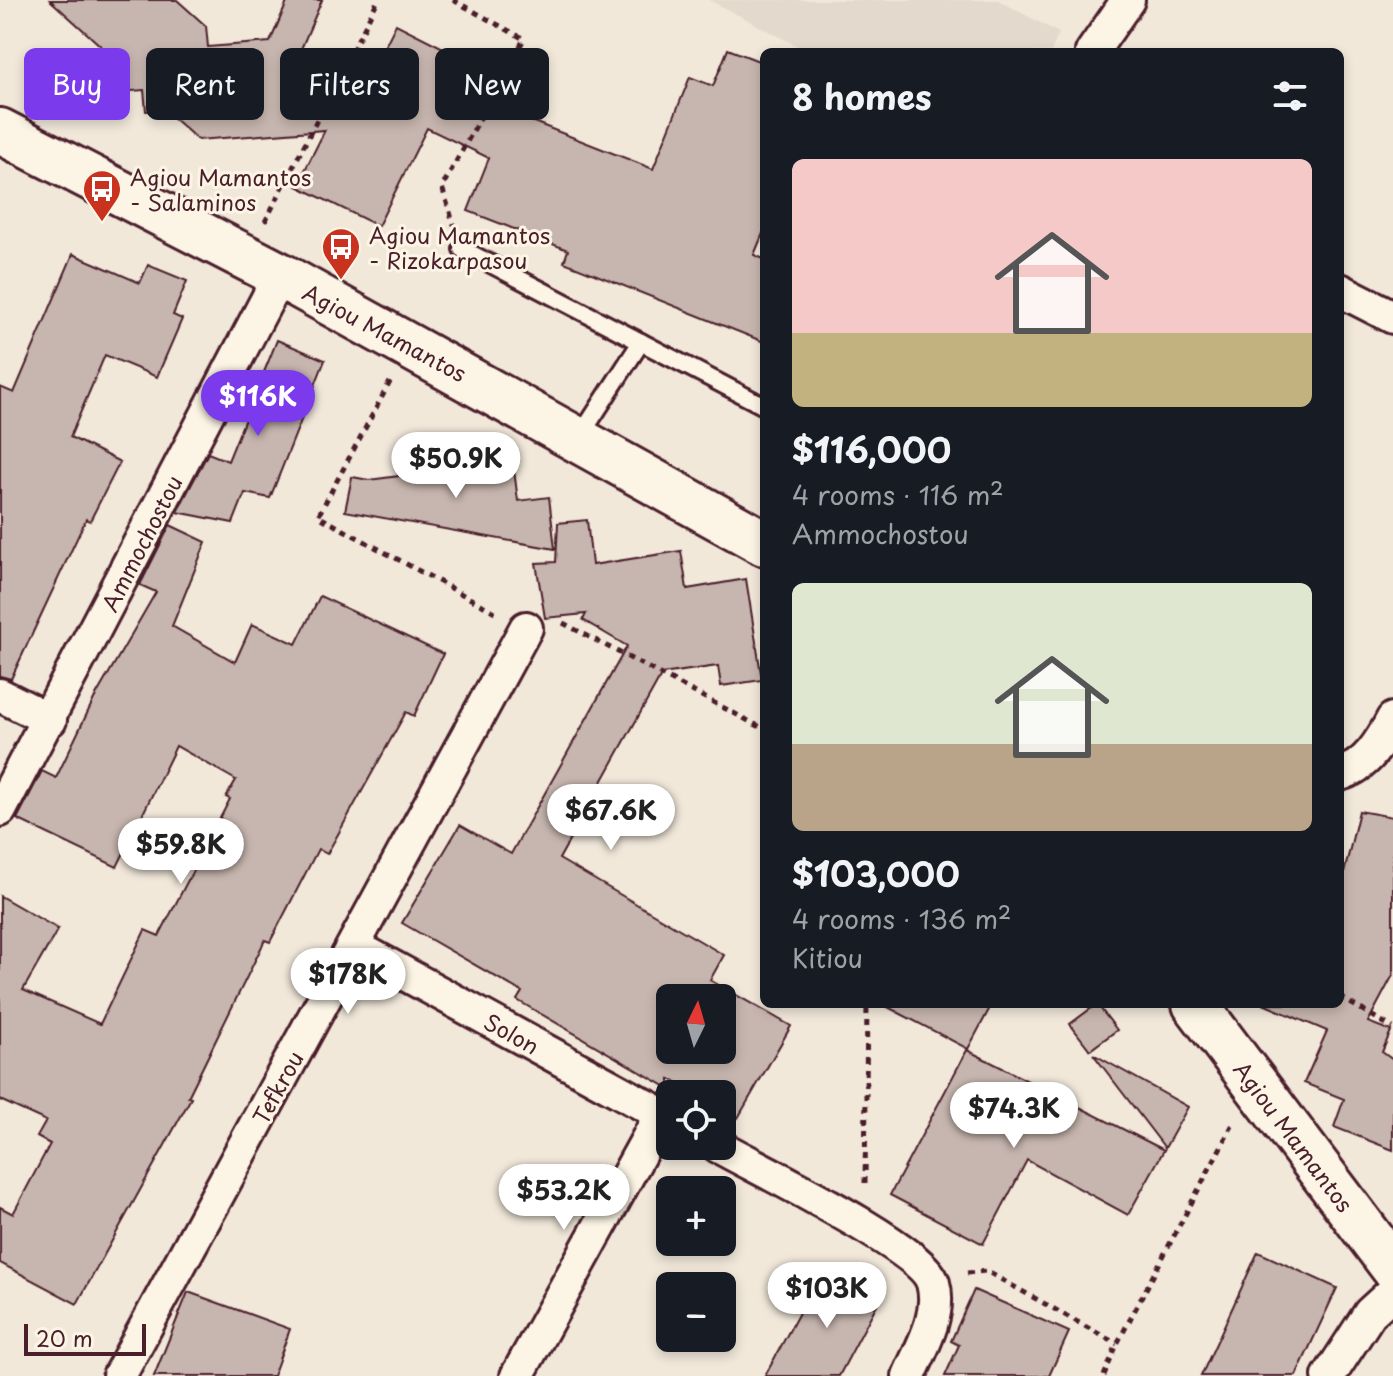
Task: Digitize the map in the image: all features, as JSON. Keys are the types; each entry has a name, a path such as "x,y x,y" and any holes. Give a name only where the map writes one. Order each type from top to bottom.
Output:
{"street":[{"path":"1095,48 1128,0"},
{"name":"Agiou Mamantos","path":"0,131 409,345 760,541"},
{"name":"Ammochostou","path":"0,810 50,720 263,267"},
{"path":"1344,292 1393,317"},
{"name":"Tefkrou","path":"119,1376 526,628"},
{"path":"0,695 50,720"},
{"path":"1344,773 1352,771 1369,756 1393,719"},
{"name":"Solon","path":"354,946 656,1112"},
{"name":"Agiou Mamantos","path":"1198,1008 1393,1267"},
{"path":"517,1376 656,1134"},
{"path":"736,1156 910,1254 932,1279 935,1309 909,1376"},
{"path":"1329,1376 1370,1313 1393,1292"}],"lane":[{"path":"462,249 760,404"},
{"path":"579,438 641,342"}],"path":[{"path":"263,267 378,0"},
{"path":"453,0 524,39 442,187 462,249"},
{"path":"409,345 318,516 526,628 554,619 760,727"},
{"path":"1344,999 1393,1028"},
{"path":"865,1227 867,1008"},
{"path":"1104,1376 1117,1344 1255,1083"},
{"path":"932,1279 986,1271 1117,1344"}],"shaded area":[{"path":"709,0 998,0 1059,33 1053,48 801,48"}],"building":[{"path":"50,0 177,0 206,26 208,47 270,42 288,0 322,0 301,48 280,48 280,120 419,120 419,48 384,48 396,24 443,48 435,48 435,120 529,120 653,169 690,77 713,86 728,49 760,61 760,241 754,255 760,257 760,340 564,262 568,250 468,211 489,158 427,128 378,226 297,186 325,130 198,140 175,120 264,120 264,48 146,48 146,111 144,90 130,91 130,48 102,48"},
{"path":"73,254 140,283 148,265 187,281 173,315 182,319 157,377 105,355 70,437 120,462 90,521 86,519 11,679 0,676 0,387 14,393"},
{"path":"277,340 325,360 270,498 245,493 233,523 177,512 208,453 228,461"},
{"path":"476,446 479,474 514,470 518,501 549,497 555,549 345,511 352,477 369,480 414,474 417,453"},
{"path":"587,520 592,565 681,551 687,589 746,579 760,680 721,686 718,666 662,674 559,859 724,955 710,980 717,984 656,984 656,1064 736,1064 736,995 791,1026 738,1118 736,1080 656,1081 517,1000 522,992 402,923 460,825 511,854 627,646 583,620 586,614 545,618 536,563 556,562 558,523"},
{"path":"170,525 206,542 172,626 235,662 252,624 296,644 320,596 443,654 414,716 406,712 327,854 318,849 270,942 265,940 188,1097 191,1098 77,1304 0,1263 0,1207 13,1214 50,1144 37,1137 46,1121 0,1100 0,896 58,929 23,990 100,1024 145,930 159,936 230,799 226,797 236,780 176,746 117,867 17,819 42,771 56,778 94,699 156,592 140,585"},
{"path":"1359,811 1393,817 1393,975 1368,1022 1391,1031 1382,1052 1393,1060 1393,1150 1334,1127 1344,1099 1304,1083 1327,1031 1272,1008 1344,1008 1344,873"},
{"path":"890,1008 990,1008 968,1049"},
{"path":"1092,1008 1100,1008 1117,1030 1090,1050 1070,1024"},
{"path":"967,1050 1164,1150 1128,1215 1027,1160 983,1244 890,1195"},
{"path":"1093,1054 1188,1107 1165,1148"},
{"path":"1258,1252 1337,1288 1296,1376 1201,1376"},
{"path":"839,1270 883,1293 839,1376 765,1376 810,1292 823,1299"},
{"path":"974,1290 1069,1332 1049,1376 945,1376 959,1345 951,1341"},
{"path":"188,1292 290,1329 273,1376 154,1376"}],"place":[{"name":"Agiou Mamantos - Salaminos","path":"102,223"},
{"name":"Agiou Mamantos - Rizokarpasou","path":"341,281"}]}
